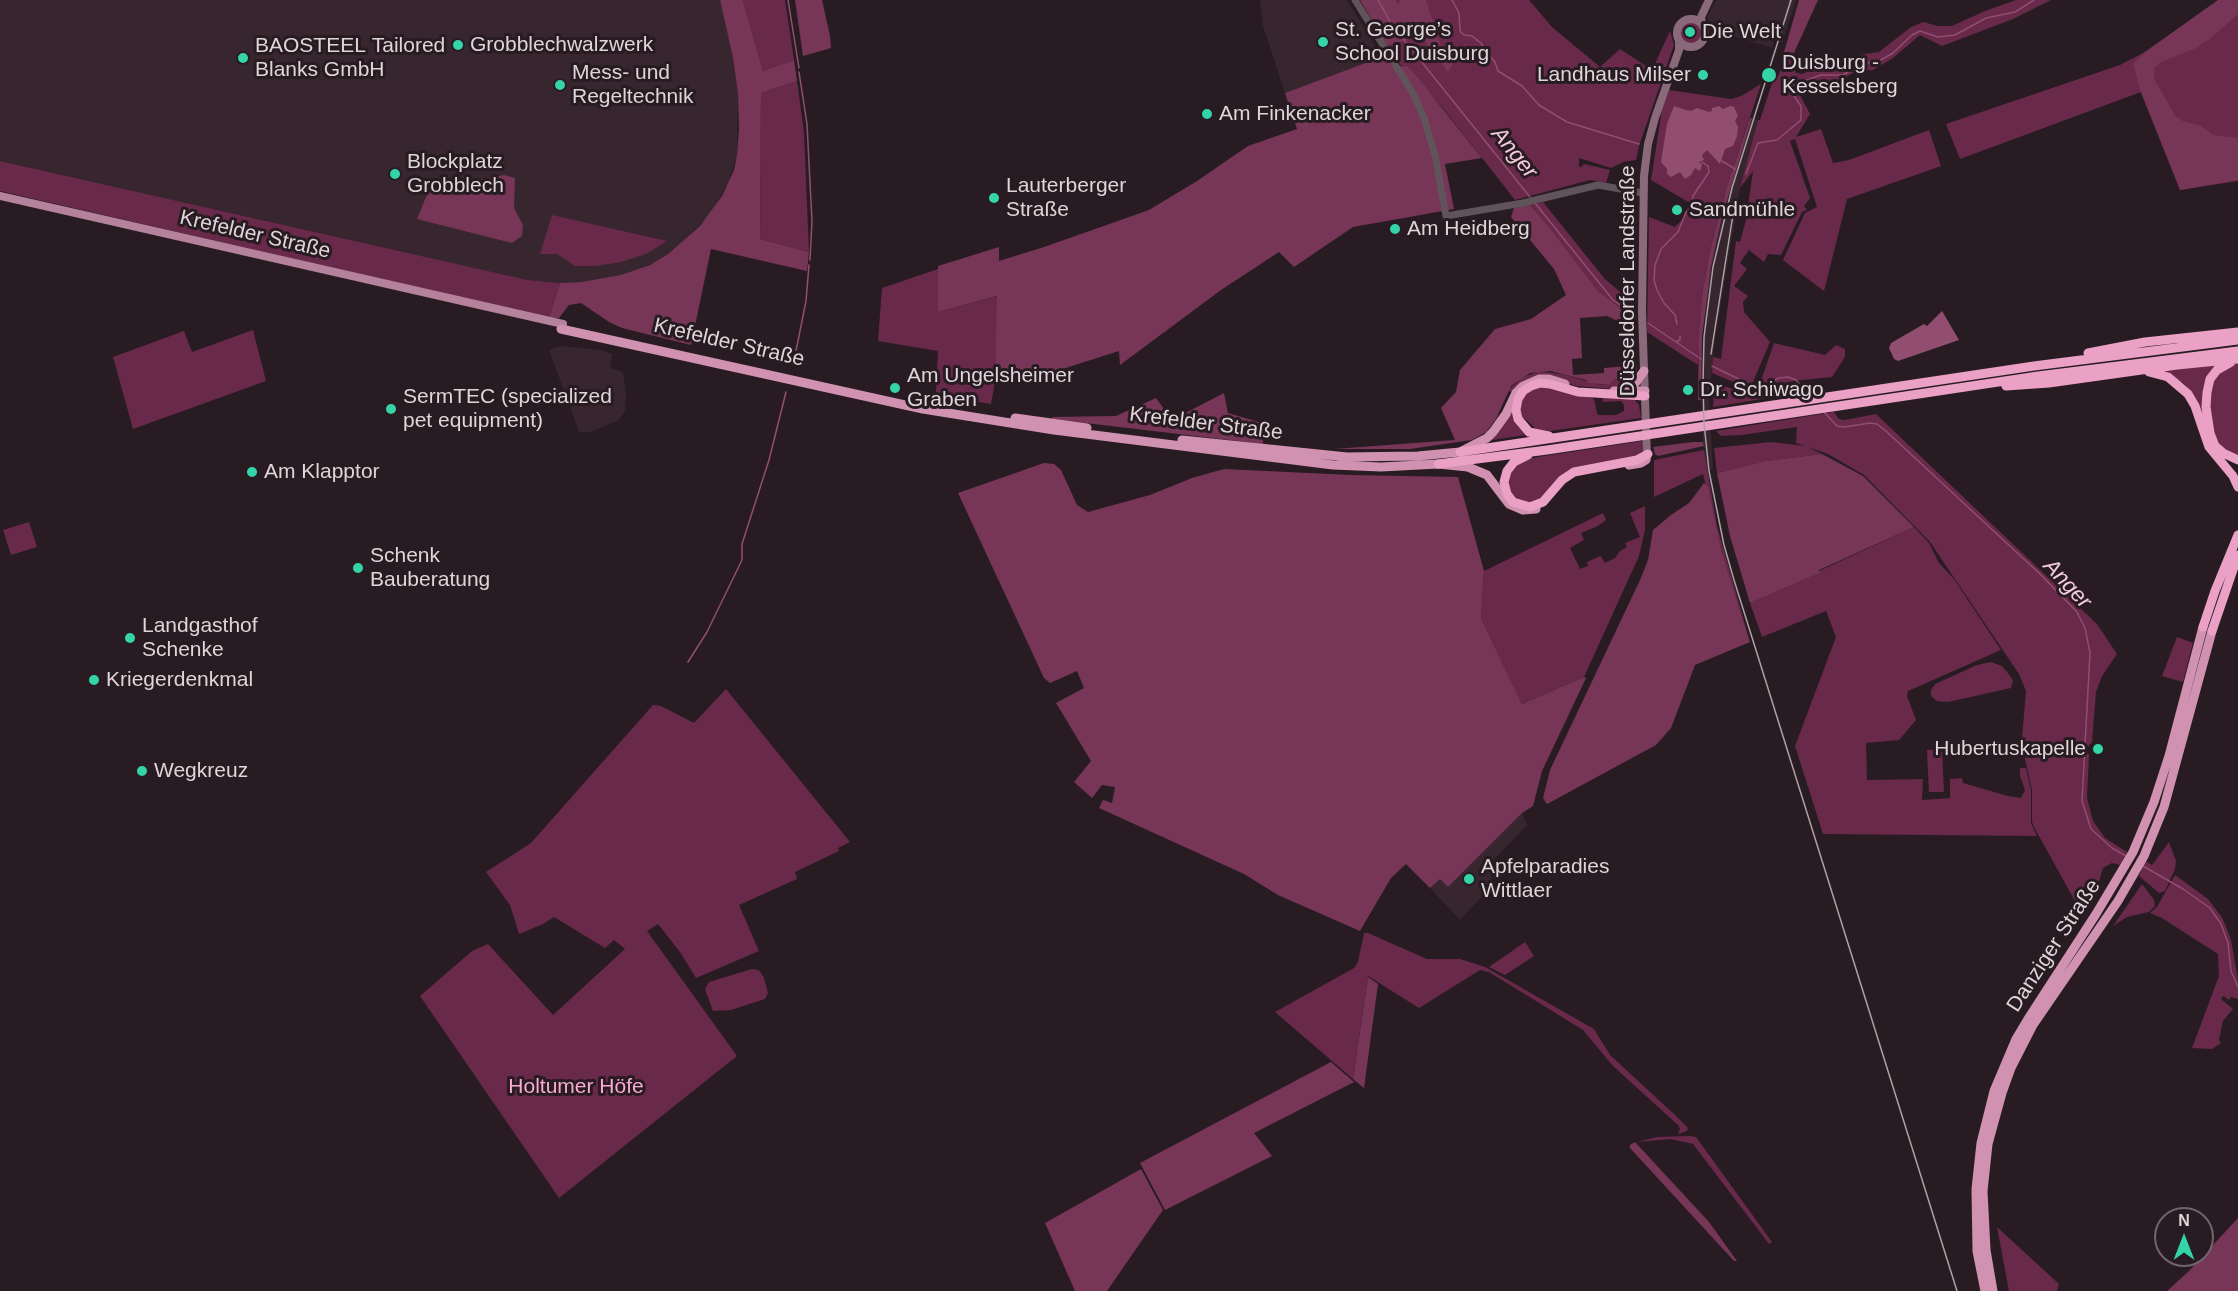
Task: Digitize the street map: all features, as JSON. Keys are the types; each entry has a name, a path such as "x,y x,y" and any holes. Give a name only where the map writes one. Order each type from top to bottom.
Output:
{"highway":[{"path":"2206,334 2233,326 2238,322"},
{"name":"Krefelder Straße","path":"562,326 871,393 954,409 1106,431 1347,457 1418,456 1460,452"},
{"name":"Krefelder Straße","path":"562,326 923,409 1043,428 1333,465 1381,467 1438,464 1468,467 1482,471 1492,480 1509,504 1516,508 1530,510 1545,505 1565,483 1576,476 1641,463 1647,457"},
{"path":"2034,366 2096,351 2206,334 2238,332"},
{"path":"1438,464 1638,436 1697,421 1716,413 2034,366 2238,340"},
{"path":"1460,452 1654,423 1697,421 1717,423 2128,364 2238,351"},
{"path":"1962,388 2049,383 2238,360"},
{"path":"2238,360 2225,364 2210,379 2206,407 2210,433 2215,446 2223,453 2238,460"},
{"path":"1625,390 1633,386 1644,371"},
{"path":"2129,372 2147,372 2168,377 2188,394 2195,406 2209,447 2224,464 2238,487"},
{"path":"1460,452 1493,432 1506,414 1516,393 1529,382 1550,379 1579,388 1625,390 1645,394"},
{"path":"1572,435 1537,435 1524,428 1518,419 1516,410 1518,399 1523,391 1540,383 1578,392 1645,394"},
{"path":"1547,450 1522,458 1509,467 1504,477 1504,488 1513,502 1523,506 1537,505 1549,497 1562,480 1574,472 1647,457"},
{"path":"2207,629 2215,591 2238,534"},
{"path":"2207,629 2238,555"},
{"name":"Danziger Straße","path":"1984,1291 1977,1251 1976,1190 1982,1143 1994,1091 2016,1039 2121,875 2133,852 2154,802 2207,629"},
{"name":"Danziger Straße","path":"1993,1291 1986,1250 1983,1191 1988,1143 2002,1093 2011,1068 2033,1025 2130,881 2144,855 2164,807 2207,629"}],"main road":[{"path":"1708,0 1701,17 1705,34 1703,41 1689,47 1679,42 1676,34 1678,27 1683,21 1697,15 1708,0"},
{"path":"1692,19 1702,25"},
{"name":"Düsseldorfer Landstraße","path":"1647,457 1644,371 1644,193 1648,144 1661,96 1679,50 1679,42"},
{"name":"Düsseldorfer Landstraße","path":"1672,70 1683,52 1689,47"},
{"name":"Krefelder Straße","path":"0,196 562,326"},
{"name":"Krefelder Straße","path":"0,201 562,326"}],"street":[{"path":"1355,0 1414,95 1424,118 1435,155 1446,216 1529,202 1598,185 1644,193"}],"shaded area":[{"path":"0,0 720,0 733,58 738,94 737,155 728,183 709,216 680,244 659,260 621,275 581,282 528,280 0,161"},
{"path":"720,0 743,0 763,71 794,60 797,81 761,93 760,239 809,252 807,271 711,249 691,345 622,328 581,303 569,305 559,318 549,318 560,283 621,275 650,265 668,254 700,226 722,196 734,170 739,129 738,94 733,58"},
{"path":"795,0 822,0 831,48 803,56"},
{"name":"St. George’s School Duisburg","path":"1260,0 1347,0 1382,57 1285,93 1263,26"},
{"path":"1360,0 1396,0 1398,4 1401,0 1426,0 1441,46 1453,64 1448,72 1421,36 1387,46"},
{"path":"1716,0 1796,0 1782,43 1777,41 1777,38 1775,39 1772,48 1711,29 1707,18"},
{"path":"1799,0 1818,0 1793,55 1784,52"},
{"path":"2218,0 2238,0 2238,14 2212,37 2194,49 2161,62 2154,68 2154,79 2176,117 2201,126 2213,135 2238,138 2238,180 2180,190 2140,90 2133,64 2145,52"},
{"path":"1387,55 1395,67 1407,66 1419,79 1482,158 1445,164 1454,209 1353,227 1294,267 1279,252 1221,290 1120,365 1119,351 1031,379 999,373 995,371 997,296 938,312 938,266 999,247 999,261 1149,210 1248,146 1297,129 1285,93"},
{"path":"1674,106 1691,111 1697,108 1709,112 1712,108 1719,106 1723,109 1734,107 1738,116 1735,121 1738,127 1737,136 1733,146 1725,149 1720,164 1707,150 1702,155 1704,160 1699,162 1702,164 1700,171 1695,168 1685,179 1680,172 1671,177 1667,174 1667,169 1661,162 1667,124"},
{"path":"1750,118 1752,118 1722,217 1711,267 1702,337 1701,400 1698,400 1702,296 1710,250 1727,186"},
{"path":"1752,118 1758,120 1740,188 1715,339 1709,398 1713,469 1707,472 1703,442 1701,383 1706,296 1722,217"},
{"path":"504,175 515,178 514,208 523,225 522,236 512,243 417,219 431,190 452,192 456,185"},
{"path":"1530,205 1598,291 1635,319 1631,327 1607,316 1580,318 1582,358 1572,359 1573,375 1604,373 1604,368 1627,366 1627,374 1623,379 1614,379 1610,385 1589,383 1586,380 1550,371 1530,373 1511,386 1496,419 1486,432 1472,440 1410,449 1334,449 1455,440 1441,408 1456,392 1460,370 1495,329 1531,319 1566,295 1554,269 1511,217 1514,208"},
{"path":"1942,311 1959,340 1898,361 1894,359 1889,348 1891,343 1924,324 1927,326"},
{"path":"560,346 600,350 612,354 610,368 623,372 626,396 625,411 619,420 591,432 579,432 549,350"},
{"path":"1224,393 1228,413 1262,423 1263,444 1052,419 1053,417 1116,416 1156,398 1172,420"},
{"path":"1703,442 1704,446 1658,456 1653,447"},
{"path":"1822,454 1863,476 1914,527 1819,570 1820,573 1750,603 1730,536 1717,473 1766,461"},
{"path":"1044,463 1054,464 1061,470 1077,505 1088,512 1150,495 1192,478 1224,469 1458,477 1484,571 1481,618 1522,704 1586,678 1542,771 1533,806 1522,813 1448,887 1440,879 1430,888 1406,864 1391,878 1360,931 1278,895 1244,874 1099,808 1103,800 1112,803 1115,787 1102,785 1092,798 1074,782 1091,761 1056,703 1084,688 1077,671 1050,683 1044,678 958,493"},
{"path":"1704,483 1708,487 1721,549 1750,642 1695,665 1671,728 1656,745 1547,804 1543,798 1550,770 1641,578 1648,560 1653,530 1689,503"},
{"path":"1522,813 1527,825 1490,864 1492,875 1490,879 1494,883 1460,920 1430,888 1440,879 1448,887"},
{"path":"1368,977 1378,984 1364,1088 1353,1079"},
{"path":"1331,1062 1354,1082 1254,1133 1272,1156 1165,1210 1140,1163"},
{"path":"1635,1142 1709,1222 1737,1261 1734,1261 1630,1148 1630,1145"},
{"path":"1141,1169 1163,1210 1107,1291 1075,1291 1045,1223"},
{"path":"2238,1218 2238,1291 2167,1291 2193,1267 2214,1267 2214,1244"}],"green space":[{"path":"743,0 785,0 794,60 763,71"},
{"path":"1396,0 1529,0 1552,27 1600,67 1620,49 1652,70 1670,31 1674,45 1636,160 1623,162 1611,168 1579,158 1579,167 1584,164 1610,170 1606,183 1590,180 1515,200 1443,108 1407,67 1402,67 1387,46 1421,36"},
{"path":"2016,0 2051,0 2013,19 1942,46 1920,35 1893,58 1873,70 1856,71 1839,81 1800,89 1799,93 1810,114 1796,137 1821,129 1833,163 1849,160 1929,130 1941,166 1847,199 1824,291 1783,260 1805,213 1817,207 1795,139 1790,141 1810,198 1804,206 1807,210 1802,212 1781,255 1768,254 1764,262 1749,250 1740,263 1747,269 1734,286 1748,296 1743,302 1744,312 1770,342 1750,389 1712,373 1713,357 1721,359 1736,241 1740,242 1746,220 1753,171 1740,188 1758,120 1760,120 1774,77 1778,76 1788,53 1798,57 1794,69 1796,73 1802,74 1821,66 1839,67 1859,55 1879,52 1911,27 1923,22 1938,26 1952,26"},
{"path":"2219,0 2238,0 2238,181 2180,190 2133,64 2141,92 1960,159 1946,124 2120,65 2145,52"},
{"path":"1691,22 1699,25 1702,33 1699,41 1691,44 1683,41 1680,33 1683,25"},
{"path":"797,81 804,133 809,252 760,239 761,93"},
{"path":"1761,84 1727,186 1710,250 1702,296 1698,365 1647,332 1649,217 1675,227 1683,219 1690,203 1651,180 1662,109 1669,90 1731,99"},
{"path":"0,161 528,280 560,283 549,318 0,191"},
{"path":"1543,202 1604,278 1635,305 1635,319 1598,291 1530,205"},
{"path":"552,215 667,241 646,254 621,262 596,266 575,266 557,254 540,254"},
{"path":"938,269 938,312 998,296 994,388 991,404 942,396 936,392 938,351 878,341 882,288"},
{"path":"253,330 266,381 133,429 113,357 184,331 192,352"},
{"path":"1774,343 1825,355 1836,345 1845,349 1845,357 1832,377 1792,381 1783,387 1758,389"},
{"path":"2220,362 2207,378 2202,390 2205,425 2191,391 2183,383 2159,370"},
{"path":"1636,363 1636,375 1630,382 1632,383 1613,389 1576,386 1550,377 1512,393 1508,390 1523,377 1540,371 1610,385 1614,379 1623,379 1627,374 1630,375 1632,366"},
{"path":"2238,363 2238,458 2217,444 2208,407 2213,380 2219,372"},
{"path":"1717,384 1750,394 1797,391 1799,393 1713,407 1714,389"},
{"path":"1546,386 1593,398 1599,415 1616,415 1624,411 1621,401 1603,402 1602,397 1634,399 1639,405 1641,418 1550,431 1536,429 1522,418 1520,412 1522,400 1534,388"},
{"path":"1513,401 1518,426 1526,434 1532,436 1485,441"},
{"path":"1834,412 1839,419 1845,420 1876,414 2097,624 2117,654 2102,676 2096,692 2092,742 2088,747 2024,742 2022,738 2026,691 2019,674 1930,542 1864,475 1828,454 1808,447 1822,454 1767,461 1717,473 1714,448 1771,442 1806,446 1796,443 1797,427 1721,436 1716,431"},
{"path":"1642,441 1642,451 1639,455 1572,471 1544,497 1525,505 1511,496 1507,477 1513,466 1525,459"},
{"path":"1704,450 1717,526 1750,642 1721,549 1703,474 1654,497 1654,460"},
{"path":"1645,506 1645,530 1639,556 1584,677 1522,704 1481,618 1484,571 1603,513 1606,520 1581,533 1584,540 1570,548 1580,569 1588,566 1587,562 1601,556 1605,563 1615,558 1627,547 1625,543 1640,537 1630,513"},
{"path":"29,522 37,547 11,555 3,530"},
{"path":"1914,527 1929,543 1939,563 1954,579 2001,650 1908,691 1907,696 1916,720 1899,740 1866,743 1867,780 1923,779 1922,800 1950,798 1950,779 1962,778 1963,783 2021,798 2025,790 2020,768 2026,768 2031,790 2031,823 2037,836 1823,834 1795,746 1836,637 1826,611 1762,637 1750,603 1820,573 1819,571"},
{"path":"2177,637 2193,643 2183,682 2162,676"},
{"path":"1991,662 2002,666 2007,672 2013,680 2011,688 1948,702 1937,701 1931,696 1931,690 1935,684 1977,665"},
{"name":"Holtumer Höfe","path":"726,689 850,842 838,848 839,851 795,872 797,879 739,905 759,951 696,978 680,952 658,924 647,931 737,1056 559,1198 420,996 472,951 488,944 553,1015 625,949 614,940 605,948 554,917 519,934 510,905 486,872 531,843 653,705 661,706 694,723"},
{"path":"2030,745 2086,749 2089,755 2087,798 2093,821 2105,838 2127,852 2120,865 2112,863 2103,868 2098,885 2083,906 2076,903 2032,822 2032,790 2023,750 2023,747"},
{"path":"1942,749 1944,792 1929,792 1927,750"},
{"path":"2169,842 2176,861 2175,869 2165,891 2159,893 2139,876 2145,861 2152,865"},
{"path":"2175,875 2208,899 2223,919 2231,940 2238,980 2238,999 2231,997 2229,1000 2223,996 2221,999 2233,1009 2223,1021 2219,1040 2221,1043 2212,1049 2192,1048 2219,976 2218,954 2162,918 2150,913 2157,907"},
{"path":"2142,884 2154,900 2155,906 2149,912 2127,917 2113,926"},
{"path":"1364,933 1427,959 1460,959 1485,967 1594,1029 1610,1055 1674,1114 1688,1128 1687,1131 1678,1134 1680,1129 1678,1125 1613,1066 1583,1030 1489,972 1480,970 1419,1008 1368,976 1353,1079 1275,1012 1354,968 1358,962"},
{"path":"1525,942 1534,956 1505,975 1489,967"},
{"path":"752,969 759,970 764,978 768,993 765,999 731,1010 713,1011 705,989 709,982"},
{"path":"1657,1137 1696,1137 1772,1242 1769,1244 1693,1144 1670,1139 1637,1142"},
{"path":"1997,1227 2059,1284 2057,1291 2009,1291"}],"waterway":[{"path":"788,0 799,68"},
{"name":"Anger","path":"1378,0 1392,25 1530,197"},
{"path":"1452,0 1459,13 1460,31 1464,35 1472,36 1482,44 1483,49 1495,62 1498,71 1522,86 1539,105 1567,122 1639,144"},
{"path":"1746,174 1758,143 1777,140 1801,120 1801,106 1790,90 1793,85 1821,75 1843,75 1860,64 1879,61 1893,53 1912,35 1920,31 1938,37 1955,35 1986,18 2015,12 2034,0"},
{"path":"799,72 807,124 812,221 810,260"},
{"path":"1722,161 1735,169"},
{"path":"1677,324 1675,315 1664,303 1657,290 1654,280 1655,265 1661,249 1678,232 1686,212 1691,209 1693,196 1709,172 1708,166 1702,162"},
{"name":"Anger","path":"1535,203 1613,300 1636,316"},
{"path":"795,356 806,301 809,265"},
{"name":"Anger","path":"1648,323 1701,359"},
{"name":"Anger","path":"1676,342 1680,340 1680,336"},
{"name":"Anger","path":"1712,366 1755,387 1788,377 1796,380 1810,396"},
{"path":"688,662 707,632 742,560 742,544 769,460 786,392"},
{"name":"Anger","path":"1823,411 1837,426 1877,424 2040,574 2077,612 2085,628 2090,653 2082,801 2091,829 2112,848 2126,856"},
{"name":"Anger","path":"2143,866 2210,908 2221,924 2228,943 2231,971 2238,987"}],"tram line":[{"path":"1791,0 1732,188 1713,267 1704,337 1703,382 1709,471 1724,545 1734,580 1957,1291"},
{"path":"1711,354 1734,208"}],"place":[{"name":"Die Welt","path":"1690,32"},
{"name":"St. George’s School Duisburg","path":"1323,42"},
{"name":"Grobblechwalzwerk","path":"458,45"},
{"name":"BAOSTEEL Tailored Blanks GmbH","path":"243,58"},
{"name":"Landhaus Milser","path":"1703,75"},
{"name":"Duisburg - Kesselsberg","path":"1769,75"},
{"name":"Mess- und Regeltechnik","path":"560,85"},
{"name":"Am Finkenacker","path":"1207,114"},
{"name":"Blockplatz Grobblech","path":"395,174"},
{"name":"Lauterberger Straße","path":"994,198"},
{"name":"Sandmühle","path":"1677,210"},
{"name":"Am Heidberg","path":"1395,229"},
{"name":"Am Ungelsheimer Graben","path":"895,388"},
{"name":"Dr. Schiwago","path":"1688,390"},
{"name":"SermTEC (specialized pet equipment)","path":"391,409"},
{"name":"Am Klapptor","path":"252,472"},
{"name":"Schenk Bauberatung","path":"358,568"},
{"name":"Landgasthof Schenke","path":"130,638"},
{"name":"Kriegerdenkmal","path":"94,680"},
{"name":"Hubertuskapelle","path":"2098,749"},
{"name":"Wegkreuz","path":"142,771"},
{"name":"Apfelparadies Wittlaer","path":"1469,879"}]}
